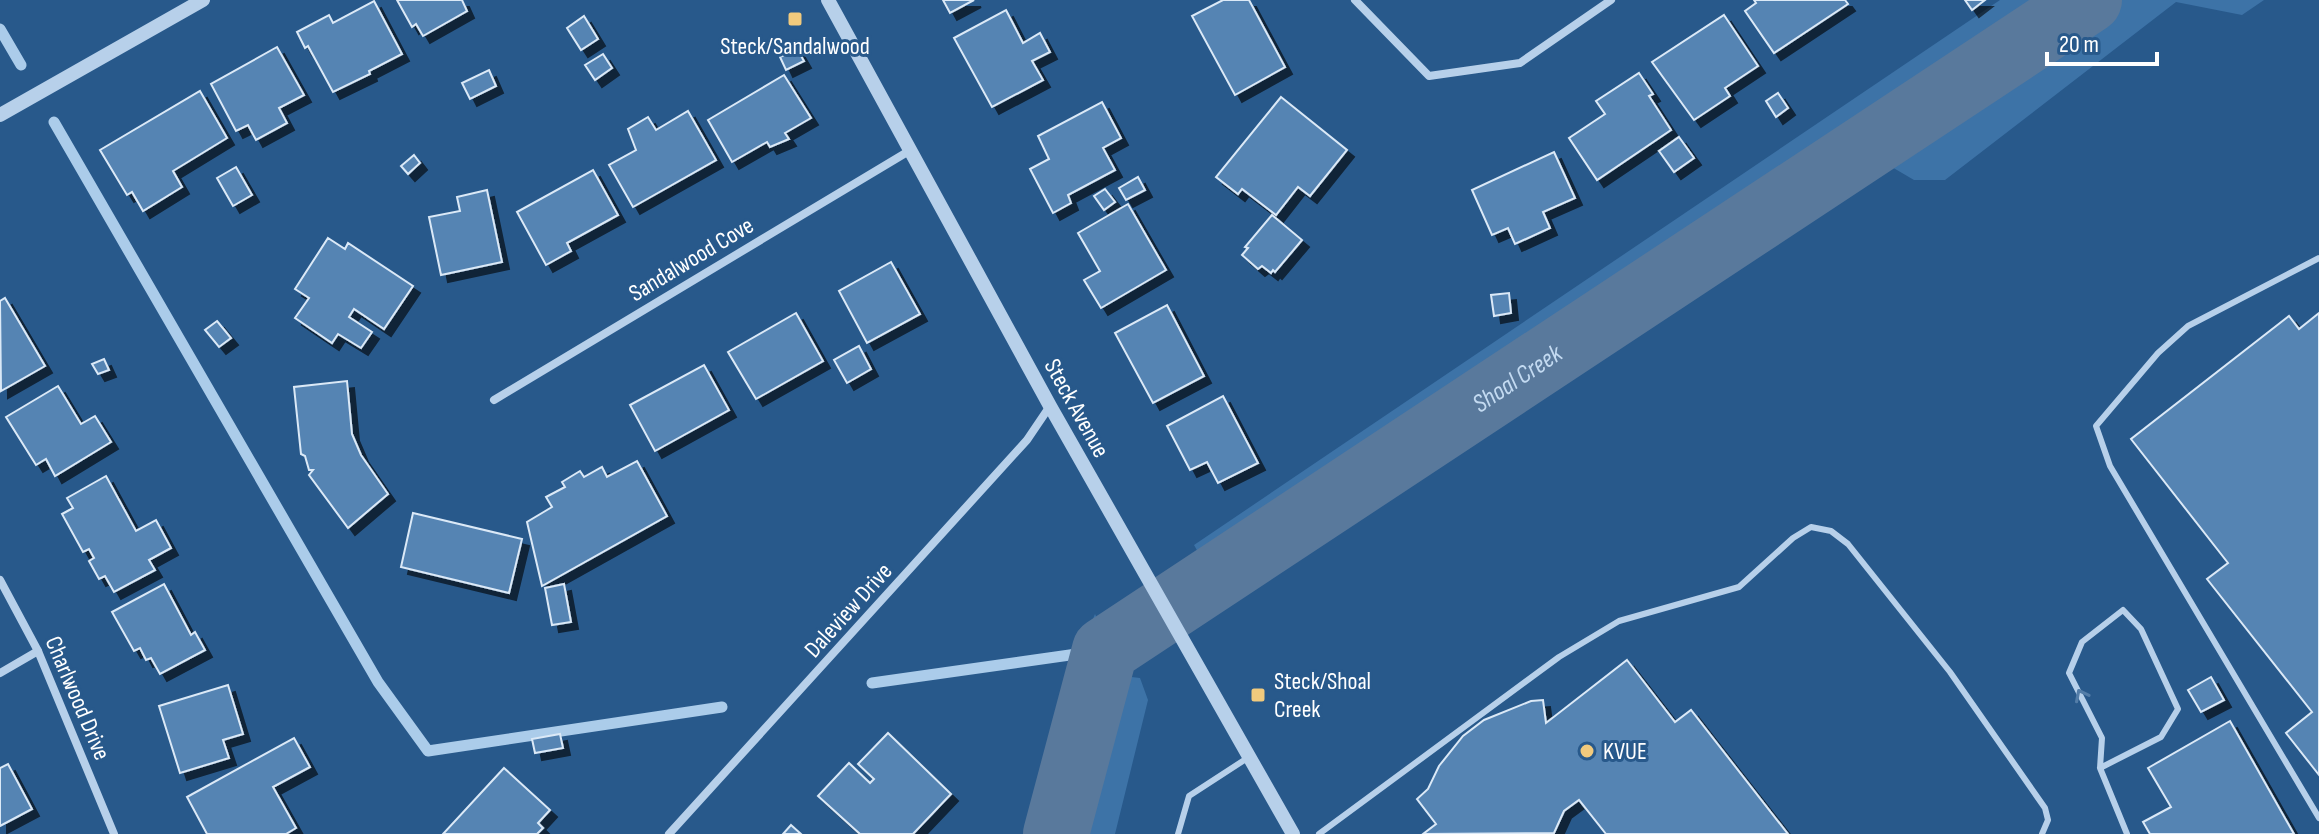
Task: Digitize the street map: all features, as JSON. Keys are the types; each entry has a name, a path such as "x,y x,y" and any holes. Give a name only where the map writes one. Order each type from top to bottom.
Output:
{"street":[{"path":"0,115 203,0"},
{"name":"Steck Avenue","path":"828,0 1050,406 1293,834"},
{"path":"1355,0 1429,76 1520,63 1611,0"},
{"name":"Sandalwood Cove","path":"494,400 909,151"},
{"name":"Daleview Drive","path":"669,834 1017,452 1050,406"},
{"name":"Charlwood Drive","path":"0,580 38,651 114,834"},
{"path":"0,673 38,651"}],"lane":[{"path":"2319,258 2188,326 2158,353 2096,426 2110,466 2319,818"},
{"path":"1319,834 1559,657 1619,621 1739,587 1793,538 1811,527 1831,531 1848,544 1950,672 2045,808 2048,820 2042,834"},
{"path":"2100,768 2161,737 2178,709 2141,629 2123,610 2082,642 2069,673 2102,738 2100,768 2127,834"},
{"path":"1178,834 1189,796 1249,757"}],"shaded area":[{"path":"2000,0 2264,0 2242,15 2176,2 1945,180 1914,180 1885,163 1229,607 1194,545"},
{"path":"1095,614 1123,676 1140,678 1148,700 1115,834 1026,834 1064,692"}],"building":[{"path":"397,0 462,0 467,11 423,36 416,24 412,27"},
{"path":"943,0 974,0 950,13"},
{"path":"1223,0 1249,0 1285,67 1235,95 1192,16"},
{"path":"1754,0 1845,0 1848,4 1774,53 1745,11 1756,3"},
{"path":"1965,0 1985,0 1972,10"},
{"path":"374,1 402,54 333,92 297,32 329,15 333,23"},
{"path":"1006,10 1023,43 1040,33 1050,52 1032,61 1043,80 992,107 954,38"},
{"path":"1724,15 1758,66 1725,88 1730,96 1694,120 1652,62"},
{"path":"584,16 598,39 581,50 567,28"},
{"path":"277,47 304,95 279,108 287,123 256,140 248,125 236,131 211,84"},
{"path":"797,49 804,61 786,70 780,57"},
{"path":"603,54 612,68 595,80 585,65"},
{"path":"489,70 496,86 470,99 462,83"},
{"path":"1639,73 1653,94 1649,96 1671,130 1597,180 1569,138 1605,114 1596,101"},
{"path":"784,75 811,118 785,133 789,139 770,147 767,142 732,162 708,120"},
{"path":"200,91 227,138 173,171 182,187 143,211 132,192 127,195 100,150"},
{"path":"1778,93 1788,108 1776,117 1766,101"},
{"path":"1281,97 1347,150 1310,196 1298,187 1276,215 1242,189 1238,194 1216,177"},
{"path":"1102,102 1121,138 1103,148 1115,170 1068,195 1071,203 1053,213 1030,169 1049,159 1038,136"},
{"path":"688,111 716,160 633,207 609,165 636,150 628,129 648,117 656,130"},
{"path":"1679,137 1694,158 1674,172 1659,151"},
{"path":"1554,152 1575,198 1543,212 1550,228 1515,244 1508,228 1492,235 1472,190"},
{"path":"414,155 420,163 408,174 401,166"},
{"path":"236,167 252,195 233,206 217,178"},
{"path":"593,170 618,215 567,243 571,251 546,265 517,212"},
{"path":"1138,177 1145,190 1126,200 1119,188"},
{"path":"1105,189 1115,202 1104,210 1094,196"},
{"path":"487,190 502,262 441,275 429,217 460,211 457,197"},
{"path":"1128,204 1166,270 1101,308 1084,280 1100,271 1078,233"},
{"path":"1272,215 1302,240 1271,273 1262,266 1258,269 1242,255"},
{"path":"328,238 345,249 348,243 413,286 384,329 354,309 349,317 372,332 361,348 338,334 332,343 295,318 309,298 295,289"},
{"path":"891,262 920,314 867,343 839,291"},
{"path":"1509,293 1511,313 1494,316 1491,295"},
{"path":"5,298 45,366 1,391 0,301"},
{"path":"1167,305 1204,376 1153,403 1115,333"},
{"path":"796,313 823,361 756,399 728,352"},
{"path":"2319,313 2319,775 2286,733 2312,712 2207,579 2228,563 2131,439 2289,316 2299,329"},
{"path":"217,321 231,338 219,347 205,330"},
{"path":"859,346 871,369 847,383 834,360"},
{"path":"104,359 109,370 98,374 92,364"},
{"path":"704,365 729,410 655,451 630,405"},
{"path":"347,381 352,434 361,455 388,494 348,528 309,475 313,470 309,470 305,456 301,454 294,387"},
{"path":"58,386 81,424 95,416 111,442 55,476 46,459 36,465 6,417"},
{"path":"1223,396 1258,463 1218,483 1207,462 1190,470 1167,426"},
{"path":"637,461 667,516 542,586 527,522 552,507 546,497 565,487 562,482 580,471 584,477 602,467 607,477"},
{"path":"106,476 136,531 156,520 171,548 149,560 155,570 114,592 105,576 99,579 89,561 94,558 89,549 83,552 62,514 73,508 67,498"},
{"path":"413,513 522,539 509,593 401,567"},
{"path":"164,584 191,635 195,632 205,650 160,674 151,658 146,660 140,648 134,651 112,612"},
{"path":"564,584 571,622 552,625 545,588"},
{"name":"KVUE","path":"1627,660 1675,722 1691,710 1788,834 1606,834 1579,800 1564,811 1554,833 1423,834 1436,824 1417,799 1428,789 1439,766 1463,736 1484,720 1531,701 1543,700 1546,723"},
{"path":"2211,677 2224,700 2201,712 2188,690"},
{"path":"228,685 243,734 223,740 229,758 180,773 159,706"},
{"path":"2230,721 2294,834 2150,834 2143,822 2171,807 2148,768"},
{"path":"888,733 951,794 913,834 860,834 818,796 849,763 870,783 874,779 858,764"},
{"path":"560,734 563,748 535,753 532,739"},
{"path":"294,738 310,767 273,787 296,828 286,834 207,834 187,797"},
{"path":"8,764 32,809 0,826 0,768"},
{"path":"504,768 550,810 538,823 543,828 537,834 443,834"},
{"path":"791,825 801,834 783,834"}],"waterway":[{"name":"Shoal Creek","path":"1056,834 1105,650 2089,0"},
{"path":"0,29 21,65"},
{"path":"54,122 378,682 428,751 722,707"},
{"path":"872,683 1105,650"}],"place":[{"name":"Steck/Sandalwood","path":"795,19"},
{"name":"Steck/Shoal Creek","path":"1258,695"},
{"name":"KVUE","path":"1587,751"}]}
